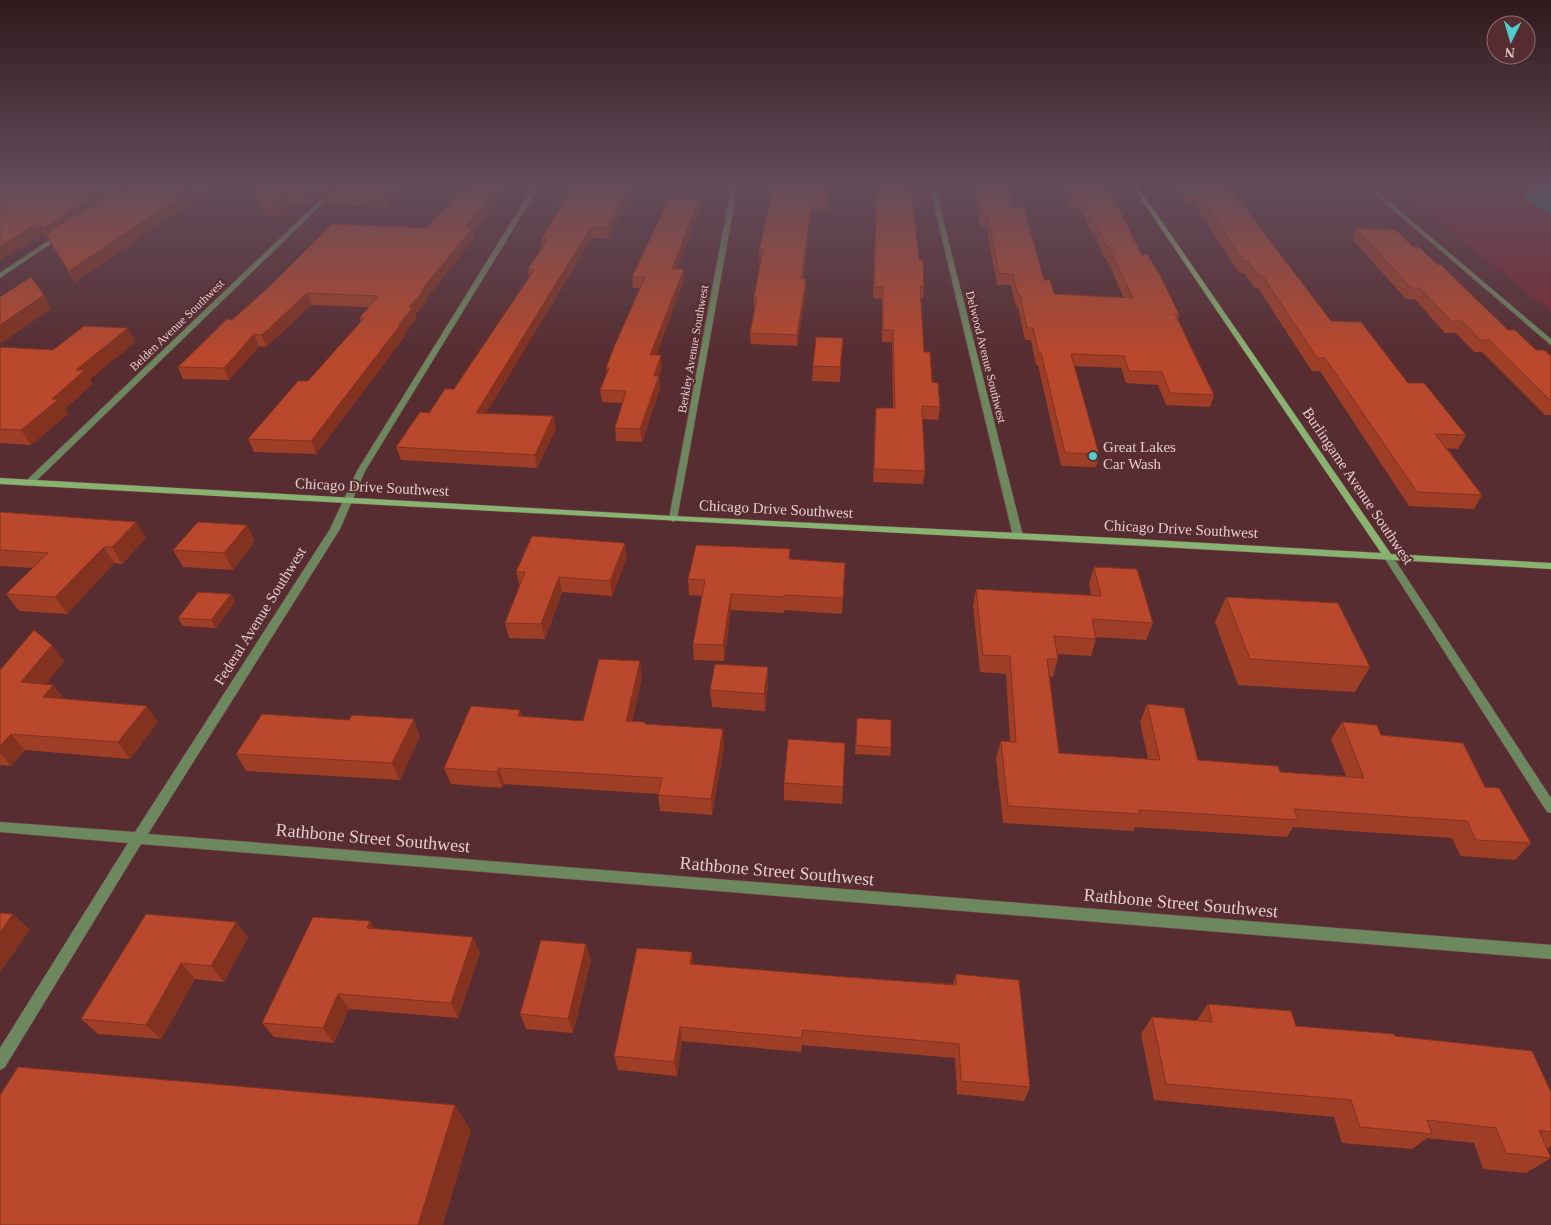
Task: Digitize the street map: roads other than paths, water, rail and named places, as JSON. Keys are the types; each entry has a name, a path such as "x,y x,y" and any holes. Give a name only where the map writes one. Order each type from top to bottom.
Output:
{"main road":[{"name":"Burlingame Avenue Southwest","path":"1173,241 1388,556"},
{"name":"Chicago Drive Southwest","path":"0,481 1551,566"}],"street":[{"path":"0,276 53,241"},
{"name":"Belden Avenue Southwest","path":"29,483 281,241"},
{"name":"Federal Avenue Southwest","path":"0,1062 138,838 335,529 361,470 503,241"},
{"name":"Berkley Avenue Southwest","path":"673,519 724,241"},
{"name":"Delwood Avenue Southwest","path":"945,241 1018,536"},
{"path":"1432,241 1551,343"},
{"name":"Burlingame Avenue Southwest","path":"1388,556 1551,808"},
{"name":"Rathbone Street Southwest","path":"0,827 1551,952"}],"place":[{"name":"Great Lakes Car Wash","path":"1093,456"}]}
